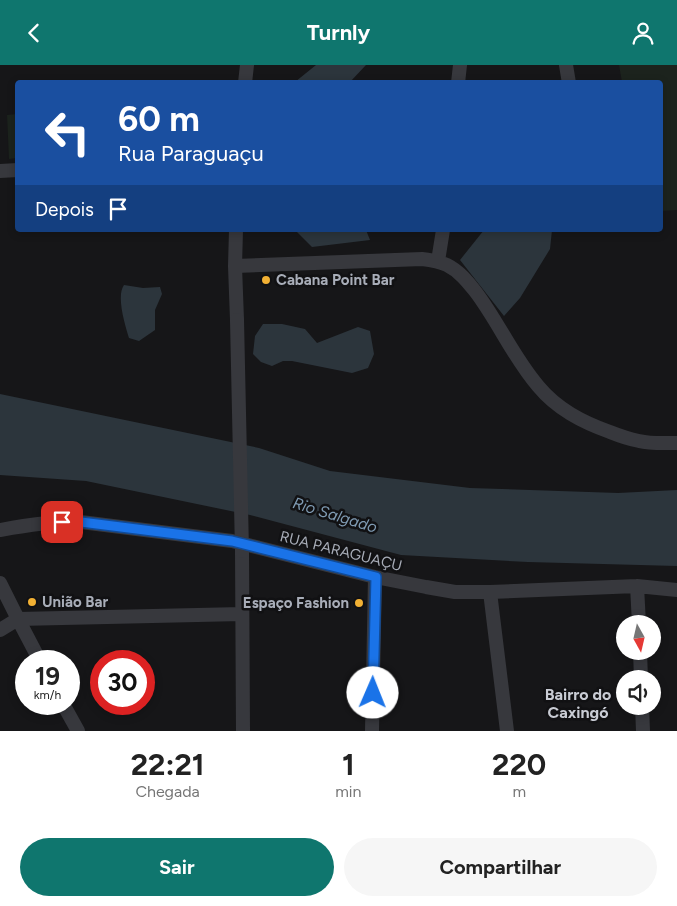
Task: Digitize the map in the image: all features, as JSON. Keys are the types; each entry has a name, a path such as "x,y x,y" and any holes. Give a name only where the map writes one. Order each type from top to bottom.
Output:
{"street":[{"path":"245,80 247,65"},
{"path":"458,80 460,65"},
{"path":"566,65 569,80"},
{"path":"0,171 15,170"},
{"path":"236,232 234,266 242,551 243,731"},
{"path":"438,261 443,232"},
{"path":"234,266 422,259 438,261 449,266 464,277 485,304 524,367 551,400 570,414 593,426 625,438 641,442 677,443"},
{"name":"RUA PARAGUAÇU","path":"0,530 42,523 81,522 204,537 241,543 376,577 455,592 637,586 677,590"},
{"path":"372,731 376,577"},
{"path":"0,583 34,650"},
{"path":"637,586 639,615"},
{"path":"490,592 507,731"},
{"path":"0,629 18,619 242,615"},
{"path":"70,715 78,731"},
{"path":"642,715 643,731"}],"shaded area":[{"path":"619,65 677,65 677,210 663,211 663,80 622,80"},
{"path":"15,114 15,158 9,159 7,115"}],"water":[{"path":"316,65 366,65 352,80 297,80"},
{"path":"297,232 367,232 370,240 312,247"},
{"path":"482,232 552,232 550,249 520,298 504,316 460,260"},
{"path":"124,285 143,288 160,287 162,294 155,310 155,330 139,341 129,338 125,326 121,303"},
{"path":"263,324 282,324 305,329 317,343 358,327 370,331 374,354 368,368 352,373 292,361 283,361 272,366 261,362 253,354 255,336"},
{"name":"Rio Salgado","path":"0,394 259,448 330,471 470,488 618,493 677,490 677,566 528,562 401,555 250,515 86,481 0,475"}],"place":[{"name":"Cabana Point Bar","path":"266,280"},
{"name":"União Bar","path":"32,602"},
{"name":"Espaço Fashion","path":"359,603"}],"district":[{"name":"Bairro do Caxingó","path":"578,703"}],"route":[{"path":"62,522 81,522 232,541 376,577 373,693"}]}
